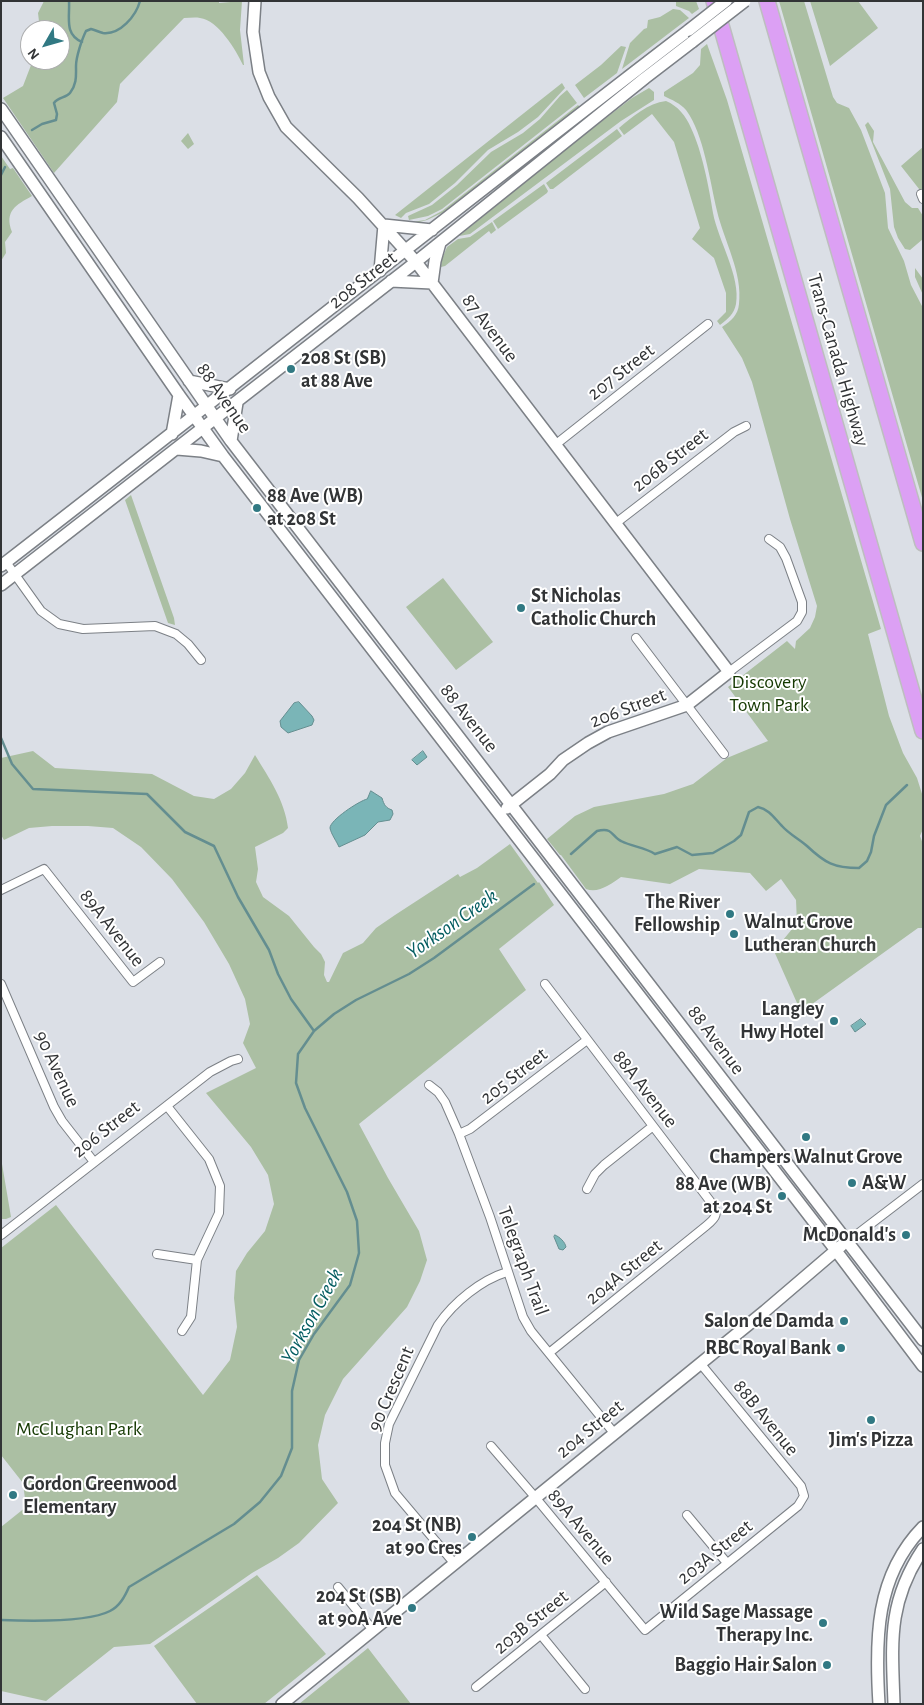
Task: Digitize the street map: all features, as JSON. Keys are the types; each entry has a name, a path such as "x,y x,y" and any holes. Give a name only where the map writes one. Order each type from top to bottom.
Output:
{"highway":[{"name":"Trans-Canada Highway","path":"714,1 923,731"},
{"name":"Trans-Canada Highway","path":"767,1 923,543"}],"main road":[{"name":"87 Avenue","path":"255,1 253,19 254,45 264,86 274,108 293,135 407,250 729,672"},
{"name":"208 Street","path":"4,564 230,389 537,146 726,1"},
{"name":"208 Street","path":"1,585 237,403 645,78 745,1"},
{"name":"88 Avenue","path":"1,109 215,420 923,1340"},
{"name":"88 Avenue","path":"1,137 223,456 836,1250 923,1366"},
{"path":"380,271 384,225 432,230"},
{"path":"391,281 432,283 440,243"},
{"path":"189,381 230,389"},
{"path":"172,434 179,395"},
{"path":"232,441 237,403"},
{"path":"177,449 201,451 223,456"},
{"name":"206 Street","path":"499,814 550,774 564,760 608,732 687,705 729,672"},
{"path":"413,703 420,702 424,704 461,748 474,756"},
{"path":"622,973 634,964"},
{"name":"204 Street","path":"282,1704 847,1242"},
{"path":"879,1704 876,1653 877,1634 884,1597 889,1580 902,1553 923,1527"},
{"path":"894,1704 892,1658 894,1619 908,1574 923,1549"}],"street":[{"name":"207 Street","path":"555,444 708,324"},
{"name":"206B Street","path":"616,523 734,432 746,426"},
{"name":"206 Street","path":"729,672 797,621 802,612 802,602 786,558 780,547 769,539"},
{"path":"4,564 15,575 42,611 59,624 83,629 155,626 176,634 188,644 201,660"},
{"path":"636,638 724,754"},
{"name":"89A Avenue","path":"1,890 44,869 133,982 160,962"},
{"name":"90 Avenue","path":"1,984 54,1107 62,1121 94,1162"},
{"name":"88A Avenue","path":"544,984 710,1201 715,1208 716,1214"},
{"name":"205 Street","path":"459,1134 470,1129 586,1040"},
{"name":"206 Street","path":"1,1235 210,1072 238,1059"},
{"name":"Telegraph Trail","path":"429,1085 438,1092 445,1102 459,1134 490,1218 523,1317 549,1353 614,1433"},
{"path":"167,1106 209,1159 220,1186 219,1213 197,1260 191,1317 182,1332"},
{"path":"587,1189 595,1174 653,1126"},
{"name":"204 Street","path":"847,1242 923,1184"},
{"name":"204A Street","path":"549,1353 706,1226 715,1218 716,1214"},
{"path":"157,1254 197,1260"},
{"name":"90 Crescent","path":"454,1563 395,1493 385,1465 385,1443 389,1424 438,1325 446,1313 487,1280 507,1272"},
{"name":"88B Avenue","path":"700,1363 801,1486 804,1496"},
{"name":"89A Avenue","path":"491,1446 644,1630"},
{"name":"203A Street","path":"644,1630 798,1506 804,1496"},
{"path":"687,1515 726,1563"},
{"name":"203B Street","path":"476,1687 606,1582"},
{"path":"338,1587 373,1630"},
{"path":"541,1635 585,1689"}],"green space":[{"path":"44,1 219,1 219,3 242,1 240,30 244,65 226,37 213,24 200,18 184,18 120,84 117,102 54,173 3,98 23,86 29,70 70,70 70,20 39,20 38,13"},
{"path":"676,1 696,1 699,9 692,14 676,6"},
{"path":"779,1 804,1 833,97 837,103 849,108 861,130 885,193 888,228 904,261 911,285 923,308 923,501"},
{"path":"810,1 858,1 878,28 830,66"},
{"path":"673,9 680,10 689,18 622,69 630,43 647,28 648,20 660,17"},
{"path":"678,30 624,73 623,72"},
{"name":"Discovery Town Park","path":"707,44 727,100 881,629 868,634 889,716 903,753 917,778 923,797 923,829 920,836 923,844 923,928 918,928 801,1012 774,951 797,923 796,900 781,879 766,891 750,873 699,869 670,884 621,877 604,888 591,890 586,889 547,839 575,816 594,807 664,794 693,784 727,758 768,741 728,687 787,641 795,649 796,641 810,628 815,617 817,606 790,519 752,382 742,358 722,327 736,315 739,304 738,281 736,269 717,211 702,145 686,110 664,96 664,92 693,73 700,65 701,49"},
{"path":"621,46 626,47 617,73 584,98 575,85 601,65"},
{"path":"562,83 565,88 538,117 518,132 488,150 455,183 429,204 406,213 401,218 395,215"},
{"path":"649,88 654,92 654,100 621,121 470,234 459,236 576,141 632,98"},
{"path":"567,90 577,103 442,209 428,216 409,220 408,216 432,205 457,185 491,152 523,133 540,119"},
{"path":"666,101 678,109 684,116 699,147 713,213 735,282 737,293 734,311 720,325 717,321 726,312 726,293 714,258 692,239 700,228 674,142 652,114 624,135 619,128 647,108"},
{"path":"578,105 580,107 444,212 427,220 412,224 412,222 425,220 442,211"},
{"path":"868,122 874,131 873,142 905,202 912,208 918,208 923,216 923,239 910,250 905,249 894,227 890,189 865,125"},
{"path":"617,129 622,136 553,189 550,189 546,183"},
{"path":"188,133 194,144 188,149 181,141"},
{"path":"923,147 923,194 901,166"},
{"path":"1,156 10,169 13,168 32,196 21,202 11,214 10,225 12,232 5,242 6,253 1,261"},
{"path":"544,184 548,191 547,193 498,229 493,221"},
{"path":"492,222 496,230 491,234 489,231 445,266 441,267 447,247 458,239 470,237"},
{"path":"915,268 923,279 923,295 915,277"},
{"path":"131,495 175,625 168,623 125,500"},
{"path":"443,578 493,642 456,670 406,607"},
{"name":"McClughan Park","path":"33,751 55,768 152,774 194,796 214,799 231,789 245,773 255,755 280,799 288,828 283,833 255,847 258,869 256,882 263,897 289,916 321,954 325,962 324,975 327,982 329,982 343,953 363,943 376,928 458,874 460,877 477,868 510,844 554,905 499,949 526,990 359,1124 419,1231 427,1260 420,1281 407,1307 343,1379 325,1415 318,1445 322,1479 338,1503 299,1543 278,1558 252,1573 150,1644 114,1647 46,1701 1,1691 1,1527 26,1507 23,1483 1,1455 1,1248 56,1205 203,1395 230,1360 237,1327 234,1298 236,1271 247,1253 265,1231 274,1204 268,1175 251,1147 206,1093 256,1068 243,1043 250,1024 245,999 229,964 204,922 172,879 141,847 113,828 52,826 29,828 4,840 1,835 1,758"},
{"path":"1,1158 11,1217 6,1219 1,1219"},
{"path":"257,1575 326,1654 264,1704 197,1704 154,1646"},
{"path":"368,1648 411,1704 299,1704"}],"water":[{"path":"299,702 314,720 312,725 288,733 281,727 280,721 294,703"},
{"path":"423,751 427,757 417,765 412,760"},
{"path":"371,791 382,798 386,806 392,810 393,814 390,820 378,822 365,835 339,847 330,828 331,825 346,811 367,799"},
{"path":"861,1019 866,1024 855,1032 851,1026"},
{"path":"555,1235 565,1243 566,1247 563,1250 559,1249 554,1237"}],"waterway":[{"path":"69,1 70,30 76,39 82,42"},
{"path":"32,130 42,124 56,120 57,114 54,103 68,95 74,86 77,58 86,31 91,29 109,33 121,28 135,13 140,1"},
{"path":"1,175 5,167"},
{"path":"1,738 12,764 33,789 147,794 185,832 214,846 238,897 269,950 278,974 291,999 314,1031"},
{"name":"Yorkson Creek","path":"571,854 597,831 604,830 608,830 621,841 655,854 677,847 692,855 713,853 741,835 749,812 758,807 769,812 788,832 819,857 836,866 859,868 867,861 871,852 874,836 886,805 907,785"},
{"name":"Yorkson Creek","path":"1,1620 41,1621 87,1618 114,1609 124,1597 129,1587 234,1524 260,1502 281,1476 292,1448 292,1391 299,1360 314,1334 350,1285 359,1253 357,1221 347,1192 305,1108 296,1083 298,1054 314,1031 334,1014 356,1000 409,974 434,958 534,884"}],"place":[{"name":"208 St (SB) at 88 Ave","path":"291,369"},
{"name":"88 Ave (WB) at 208 St","path":"257,508"},
{"name":"St Nicholas Catholic Church","path":"521,608"},
{"name":"The River Fellowship","path":"730,914"},
{"name":"Walnut Grove Lutheran Church","path":"734,934"},
{"name":"Langley Hwy Hotel","path":"834,1021"},
{"name":"Champers Walnut Grove","path":"806,1137"},
{"name":"A&W","path":"852,1183"},
{"name":"88 Ave (WB) at 204 St","path":"782,1196"},
{"name":"McDonald's","path":"906,1235"},
{"name":"Salon de Damda","path":"844,1321"},
{"name":"RBC Royal Bank","path":"841,1348"},
{"name":"Jim's Pizza","path":"871,1420"},
{"name":"Gordon Greenwood Elementary","path":"13,1495"},
{"name":"204 St (NB) at 90 Cres","path":"472,1537"},
{"name":"204 St (SB) at 90A Ave","path":"412,1608"},
{"name":"Wild Sage Massage Therapy Inc.","path":"823,1623"},
{"name":"Baggio Hair Salon","path":"827,1665"}]}
